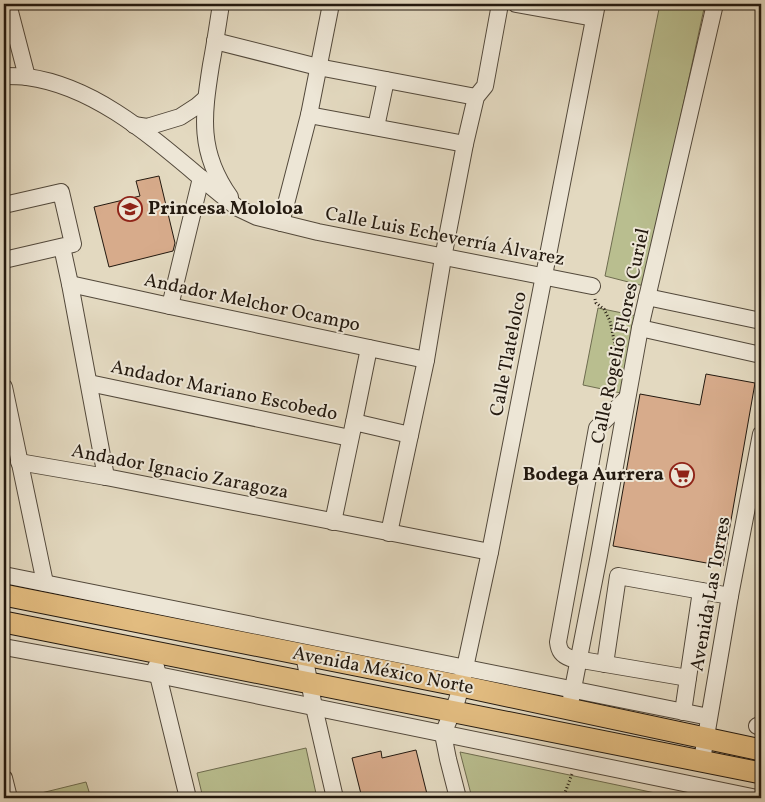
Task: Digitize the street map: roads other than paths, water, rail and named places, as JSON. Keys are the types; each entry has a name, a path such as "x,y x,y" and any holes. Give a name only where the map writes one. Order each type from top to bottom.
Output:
{"main road":[{"name":"Avenida México Norte","path":"4,595 304,655 463,677 571,698 706,738 761,750"},
{"path":"48,630 50,604"},
{"name":"Avenida México Norte","path":"4,622 761,773"}],"street":[{"path":"221,4 205,99 205,136 208,153 223,187 238,208"},
{"path":"281,223 309,115 331,4"},
{"path":"389,533 426,360 465,144 476,97 485,86 500,4"},
{"path":"516,4 595,11"},
{"name":"Calle Rogelio Flores Curiel","path":"571,698 640,328 715,4"},
{"path":"12,5 27,77"},
{"name":"Calle Tlatelolco","path":"443,734 463,677 490,552 595,11"},
{"path":"215,41 318,67 476,97"},
{"name":"Calle Luis Echeverría Álvarez","path":"4,76 27,77 60,85 89,96 114,110 134,125 238,208 257,217 318,232 443,258 592,286"},
{"path":"376,127 386,80"},
{"path":"134,125 147,127 180,118 205,99"},
{"path":"309,115 465,144"},
{"path":"170,306 201,178"},
{"path":"4,205 61,192 73,244 4,260"},
{"path":"62,247 106,477"},
{"name":"Andador Melchor Ocampo","path":"70,284 426,360"},
{"path":"647,297 761,321"},
{"path":"640,328 761,355"},
{"path":"333,522 369,348"},
{"name":"Andador Mariano Escobedo","path":"89,383 352,430 410,435"},
{"path":"4,388 45,583"},
{"path":"627,398 597,428 558,642 559,650 564,656 578,660 688,678"},
{"name":"Avenida Las Torres","path":"702,760 730,596 761,441"},
{"name":"Andador Ignacio Zaragoza","path":"19,462 106,477 490,552"},
{"path":"599,555 618,576 730,596"},
{"name":"Avenida México Norte","path":"4,575 463,677"},
{"path":"605,664 618,576"},
{"path":"683,712 701,591"},
{"path":"4,647 158,675 757,798"},
{"path":"153,651 188,798"},
{"path":"304,655 308,683 335,798"},
{"name":"Avenida México Norte","path":"571,698 709,717"},
{"path":"443,734 458,798"},
{"path":"4,778 9,798"}],"place":[{"name":"Princesa Mololoa","path":"130,209"},
{"name":"Bodega Aurrera","path":"682,475"}]}
